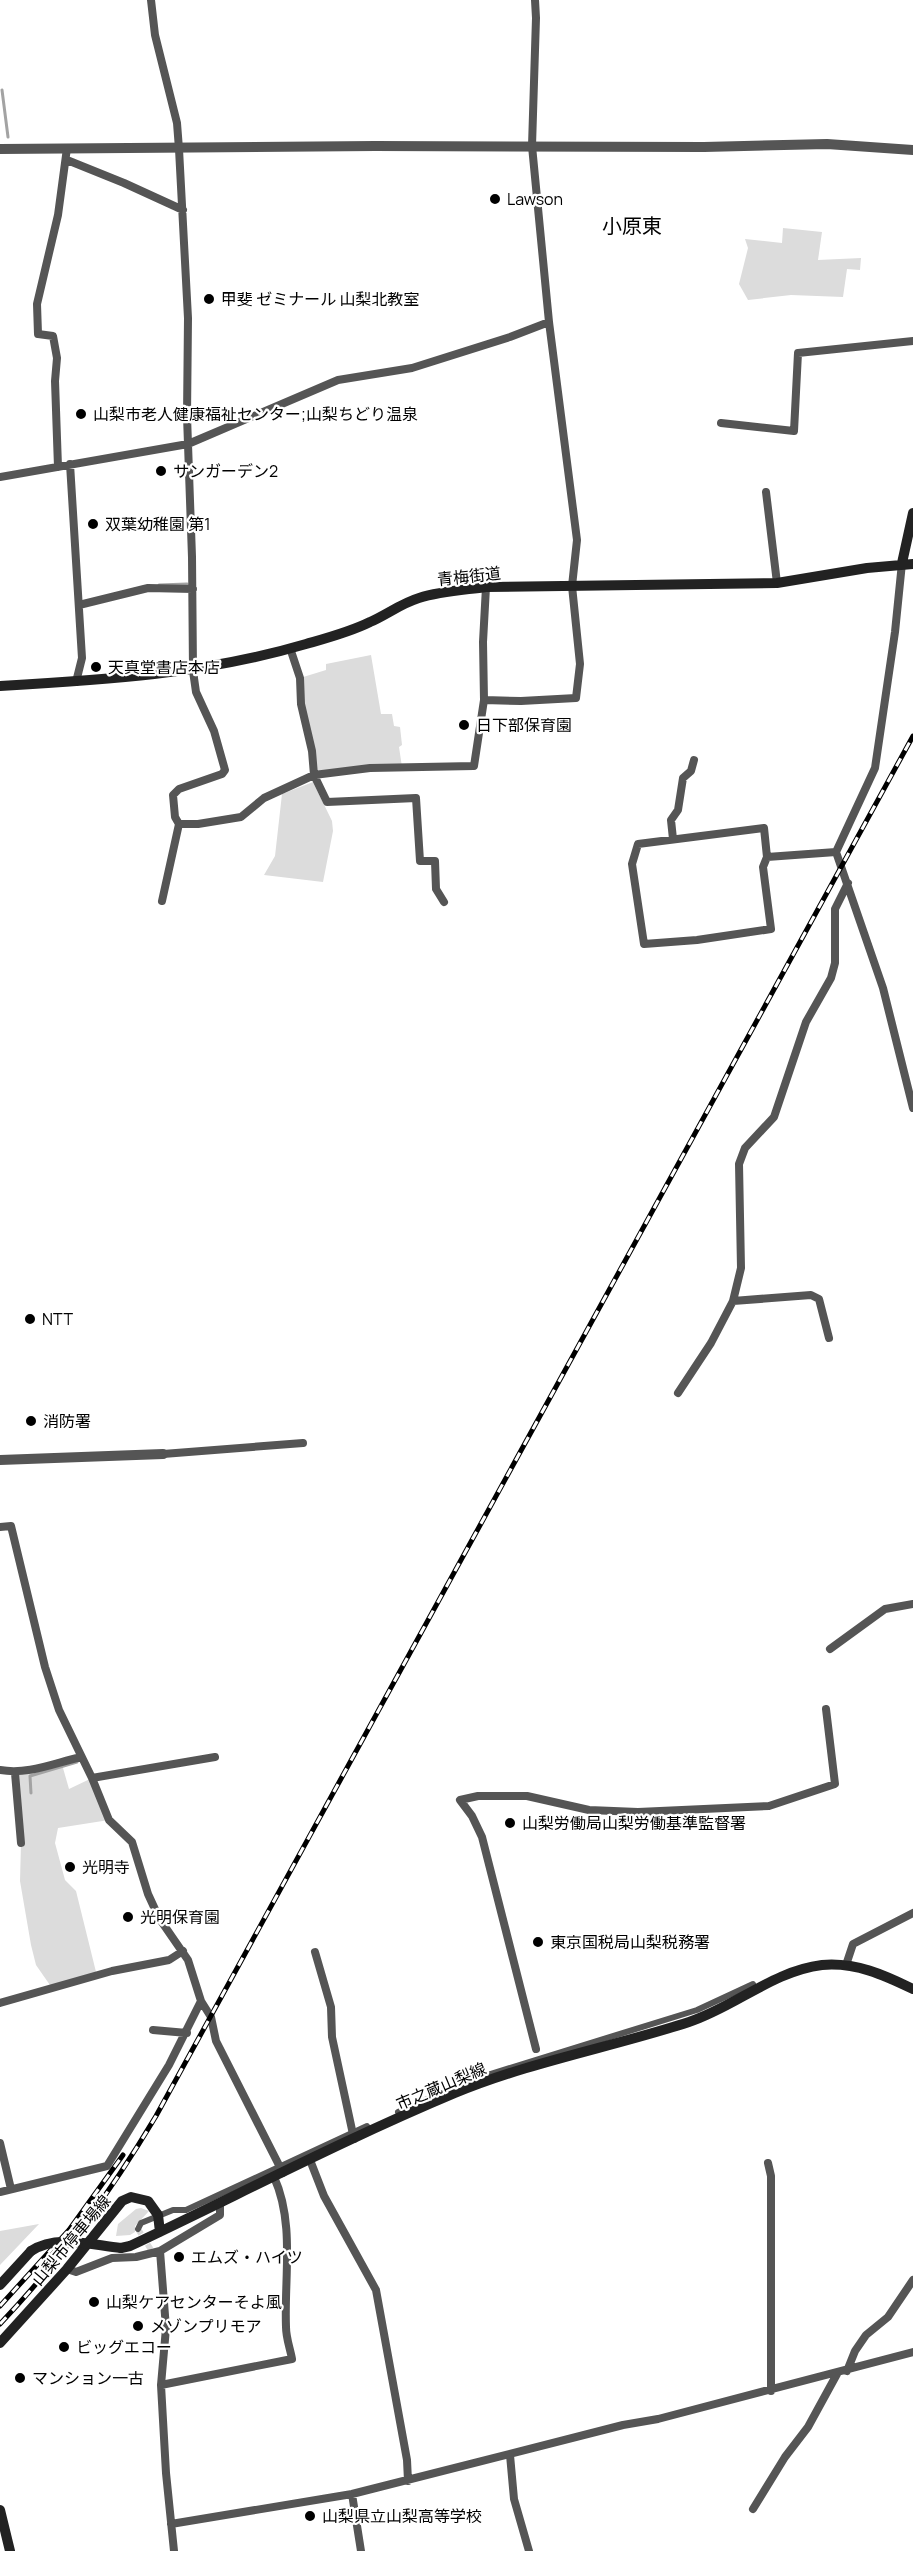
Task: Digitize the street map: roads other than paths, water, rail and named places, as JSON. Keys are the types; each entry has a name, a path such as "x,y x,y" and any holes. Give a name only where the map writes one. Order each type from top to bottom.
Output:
{"main road":[{"path":"907,563 913,513"},
{"name":"青梅街道","path":"0,686 76,682 193,671 290,648 368,623 417,598 486,587 777,583 907,563"},
{"name":"市之蔵山梨線","path":"0,2285 31,2251 50,2242 72,2242 121,2248 160,2232 279,2172 310,2160 354,2136 456,2093 510,2074 693,2021 781,1976 824,1965 846,1965 873,1970 913,1989"},
{"name":"山梨市停車場線","path":"0,2343 67,2269 114,2209 127,2198 144,2199 152,2205 158,2216"},
{"path":"158,2216 160,2232"},
{"path":"0,2510 6,2549"}],"street":[{"path":"152,0 155,35 177,123 180,149 188,318 193,671 196,692 214,730 225,770 222,774 179,789 173,795 175,817 179,824 162,901"},
{"path":"484,700 521,701 576,698 580,663 572,586 577,540 549,322 532,146 535,0"},
{"path":"0,149 67,154 180,149 704,147 827,144 913,150"},
{"path":"67,154 183,210"},
{"path":"58,467 55,381 57,358 52,336 38,334 37,304 58,215 67,154"},
{"path":"0,477 188,444 338,380 412,368 510,337 549,322"},
{"path":"721,423 794,431 798,353 913,342"},
{"path":"70,464 82,658 76,682"},
{"path":"766,492 777,583"},
{"path":"907,563 874,768 836,852 883,988 913,1108"},
{"path":"179,824 198,824 242,817 264,798 314,775 370,768 474,766 484,700 483,642 486,587"},
{"path":"79,605 148,588 193,589"},
{"path":"290,648 300,678 301,704 312,751 314,775 327,802 416,798 420,861 435,861 436,889 444,902"},
{"path":"673,839 671,820 678,810 683,778 691,771 694,760"},
{"path":"764,828 767,857 763,867 771,929 697,940 644,944 632,864 638,844 673,839 764,828"},
{"path":"767,857 836,852"},
{"path":"678,1393 711,1343 733,1301 741,1268 739,1164 745,1148 774,1117 806,1022 831,978 835,963 835,909 848,883"},
{"path":"733,1301 811,1295 819,1299 829,1338"},
{"path":"0,1460 164,1455 303,1443"},
{"path":"0,1527 10,1526 45,1667 59,1710 92,1778 109,1820 132,1842 148,1894 159,1918 183,1951 201,2001 211,2017 216,2041 279,2172 286,2215 286,2329 292,2359 161,2385"},
{"path":"830,1649 885,1609 913,1604"},
{"path":"536,2049 482,1837 472,1816 460,1800 478,1796 527,1796 588,1810 619,1813 769,1806 834,1784 826,1709"},
{"path":"0,1770 15,1773 81,1757"},
{"path":"92,1778 215,1757"},
{"path":"15,1773 21,1843"},
{"path":"846,1965 853,1944 913,1913"},
{"path":"0,2003 112,1971 169,1960 183,1951"},
{"path":"315,1952 331,2007 333,2037 341,2082 354,2136"},
{"path":"138,2229 141,2223 158,2216 173,2210 186,2210 279,2172 468,2081 674,2018 753,1984"},
{"path":"0,2192 107,2166 116,2155 186,2033 201,2001"},
{"path":"153,2030 186,2033"},
{"path":"0,2143 11,2189"},
{"path":"310,2160 324,2196 376,2290 407,2460 408,2481"},
{"path":"768,2163 771,2176 771,2391"},
{"path":"67,2269 76,2272 112,2258 136,2258 160,2251 220,2215 220,2203"},
{"path":"160,2251 166,2328 161,2385 165,2473 174,2551"},
{"path":"847,2371 855,2351 866,2335 888,2317 913,2280"},
{"path":"171,2524 352,2494 622,2425 658,2419 771,2391 913,2352"},
{"path":"753,2509 785,2457 808,2427 837,2374"},
{"path":"510,2455 514,2499 529,2551"},
{"path":"352,2494 361,2551"}],"waterway":[{"path":"2,90 8,137"},
{"path":"159,585 187,584"},
{"path":"31,1793 30,1776 77,1762"}],"tunnel":[{"path":"138,2229 153,2253"}],"railway":[{"path":"0,2324 65,2250 103,2199 156,2116 913,736"},
{"path":"0,2306 69,2230 123,2155"}],"place":[{"name":"Lawson","path":"495,199"},
{"name":"甲斐 ゼミナール 山梨北教室","path":"209,299"},
{"name":"山梨市老人健康福祉センター;山梨ちどり温泉","path":"81,414"},
{"name":"サンガーデン2","path":"161,471"},
{"name":"双葉幼稚園 第1","path":"93,524"},
{"name":"天真堂書店本店","path":"96,667"},
{"name":"日下部保育園","path":"464,725"},
{"name":"NTT","path":"30,1319"},
{"name":"消防署","path":"31,1421"},
{"name":"山梨労働局山梨労働基準監督署","path":"510,1823"},
{"name":"光明寺","path":"70,1867"},
{"name":"光明保育園","path":"128,1917"},
{"name":"東京国税局山梨税務署","path":"538,1942"},
{"name":"エムズ・ハイツ","path":"179,2257"},
{"name":"山梨ケアセンターそよ風","path":"94,2302"},
{"name":"メゾンプリモア","path":"138,2326"},
{"name":"ビッグエコー","path":"64,2347"},
{"name":"マンション一古","path":"20,2378"},
{"name":"山梨県立山梨高等学校","path":"310,2516"}],"district":[{"name":"小原東","path":"632,225"}]}
